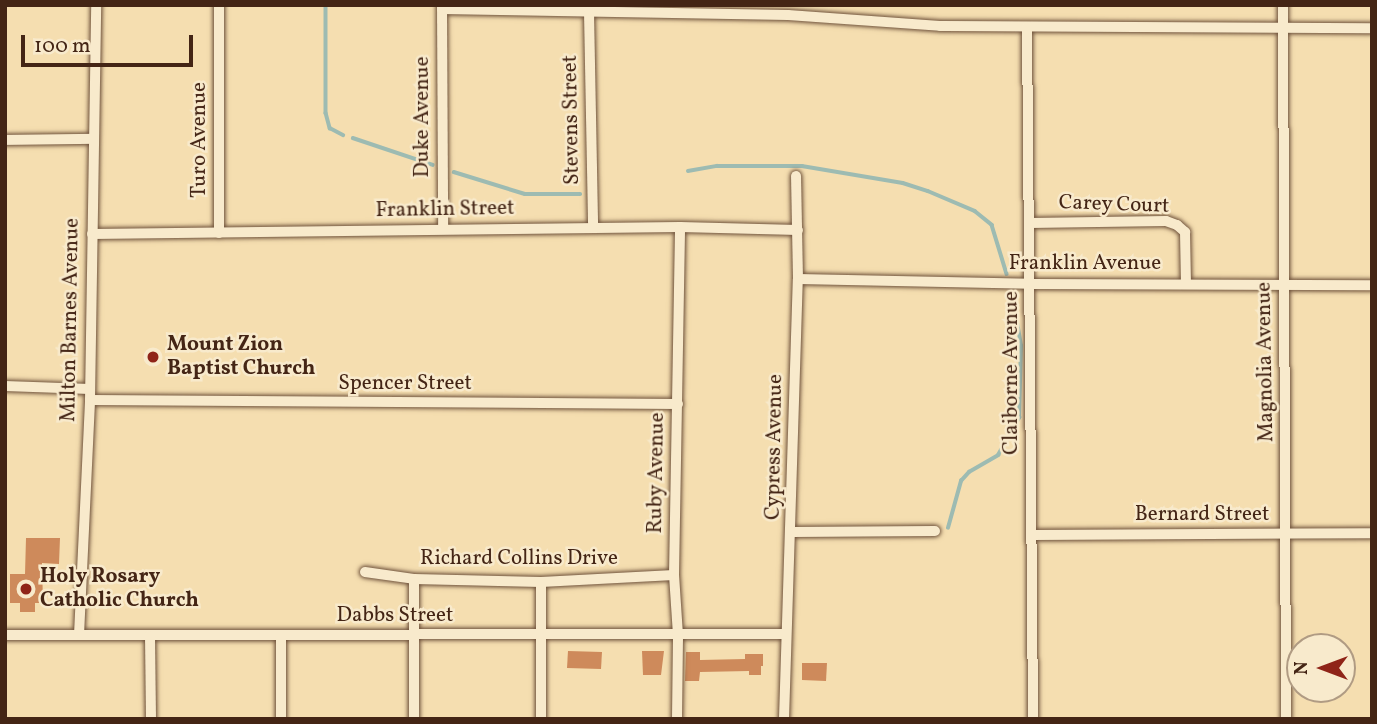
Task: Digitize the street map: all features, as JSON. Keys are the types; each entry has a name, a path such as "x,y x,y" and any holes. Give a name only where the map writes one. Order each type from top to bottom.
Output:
{"street":[{"name":"Milton Barnes Avenue","path":"79,635 90,400 96,5"},
{"name":"Turo Avenue","path":"219,5 219,233"},
{"name":"Magnolia Avenue","path":"1283,5 1286,719"},
{"path":"442,7 589,12 788,10 902,25 1372,29"},
{"name":"Duke Avenue","path":"442,7 443,229"},
{"name":"Stevens Street","path":"589,12 593,228"},
{"name":"Claiborne Avenue","path":"1027,27 1033,719"},
{"path":"5,140 93,139"},
{"name":"Cypress Avenue","path":"784,719 798,279 796,176"},
{"name":"Carey Court","path":"1030,223 1166,221 1177,225 1185,232 1185,283"},
{"name":"Franklin Street","path":"92,234 680,227 798,230"},
{"name":"Ruby Avenue","path":"677,719 678,635 674,575 680,227"},
{"name":"Franklin Avenue","path":"798,279 1030,284 1372,285"},
{"path":"5,386 90,388"},
{"name":"Spencer Street","path":"90,400 678,404"},
{"path":"792,532 935,531"},
{"name":"Bernard Street","path":"1032,534 1372,533"},
{"name":"Richard Collins Drive","path":"365,572 414,579 541,582 674,575"},
{"path":"414,579 414,719"},
{"path":"541,582 541,719"},
{"name":"Dabbs Street","path":"5,635 785,634"},
{"path":"150,636 151,719"},
{"path":"281,636 281,719"}],"building":[{"path":"26,538 60,538 59,564 42,563 43,603 35,603 35,612 20,612 20,603 10,603 10,574 25,574"},
{"path":"568,651 602,652 601,669 567,668"},
{"path":"642,651 664,651 661,675 643,675"},
{"path":"686,652 700,652 700,660 745,659 745,654 763,654 761,675 749,675 749,671 700,672 699,681 685,681"},
{"path":"802,663 827,663 826,681 802,680"}],"waterway":[{"path":"326,5 326,113 330,128 343,135"},
{"path":"353,138 433,165"},
{"path":"688,171 717,166 802,166 903,183 928,191 975,211 992,225 1007,274"},
{"path":"454,172 525,194 580,194"},
{"path":"948,528 961,481 969,472 998,455 1019,418 1021,346 1012,293"}],"place":[{"name":"Mount Zion Baptist Church","path":"153,357"},
{"name":"Holy Rosary Catholic Church","path":"26,589"}]}
